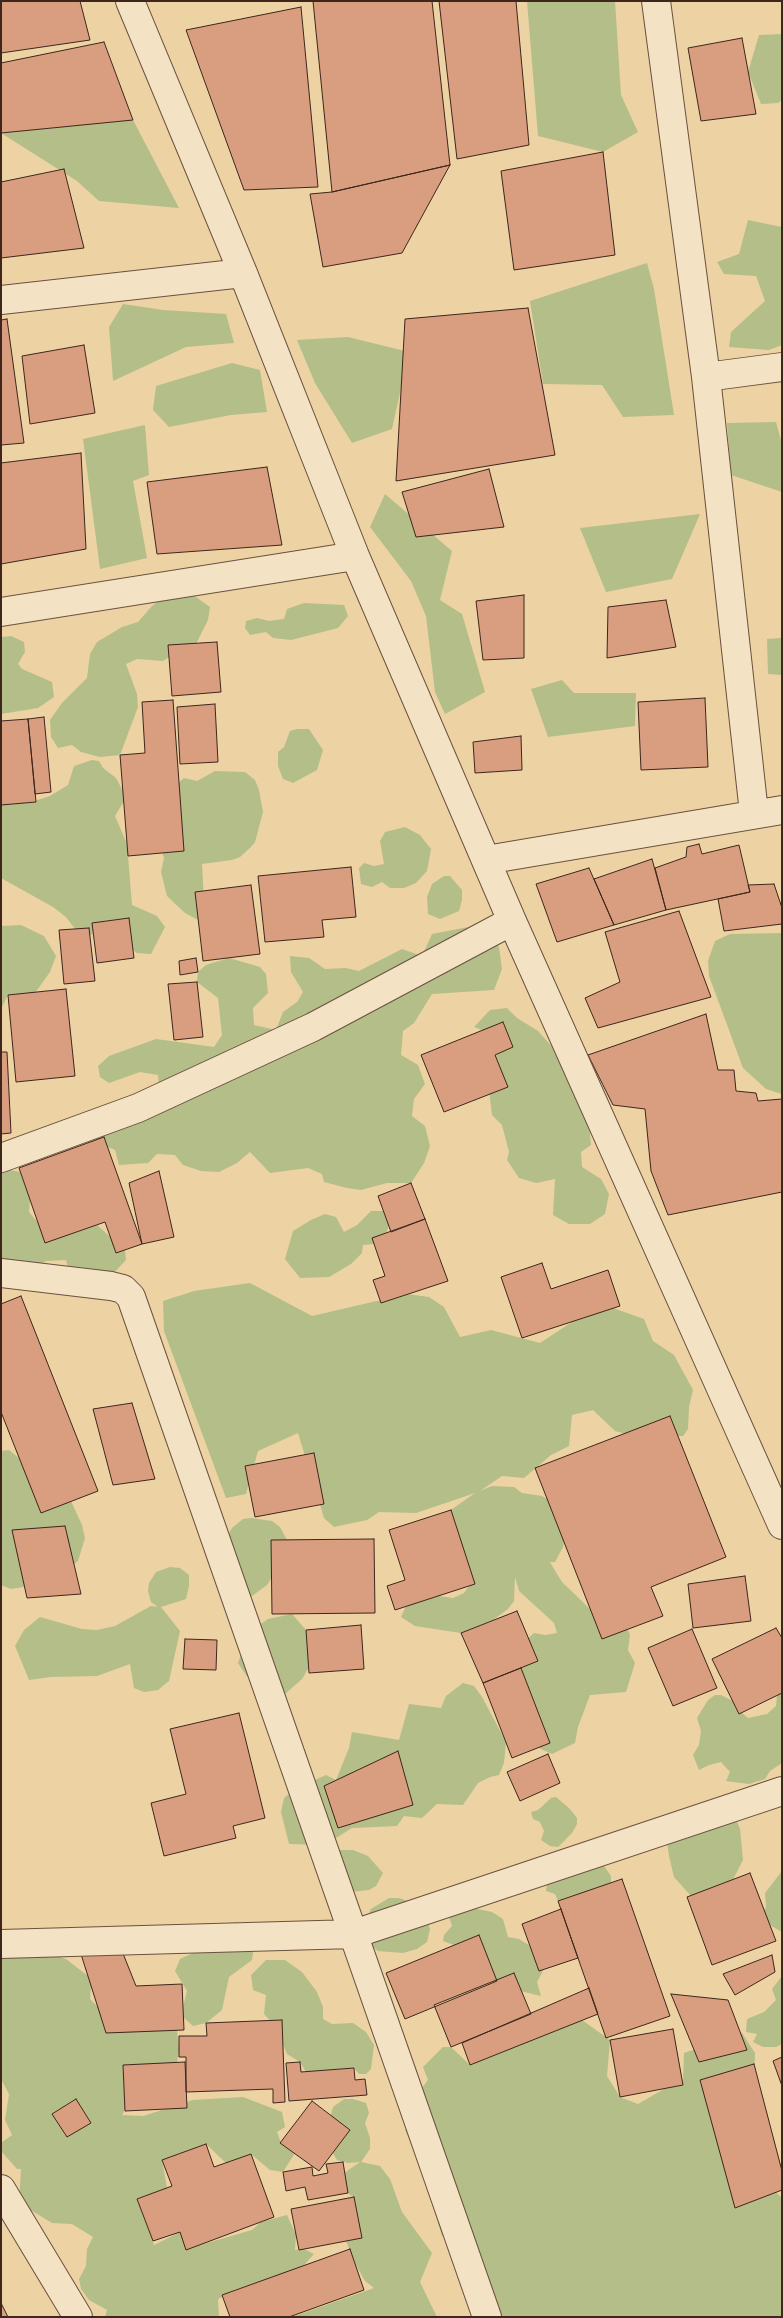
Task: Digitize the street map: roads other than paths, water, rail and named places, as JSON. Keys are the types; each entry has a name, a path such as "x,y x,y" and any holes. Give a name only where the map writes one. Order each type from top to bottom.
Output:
{"street":[{"path":"130,1 243,273 355,556 512,921 782,1525"},
{"path":"656,1 706,377 754,813"},
{"path":"1,300 243,273"},
{"path":"706,377 782,367"},
{"path":"1,612 355,556"},
{"path":"486,860 754,813 782,810"},
{"path":"1,1158 138,1108 296,1036 512,921"},
{"path":"1,1273 111,1286 122,1289 131,1297 487,2317"},
{"path":"1,1944 354,1934 782,1791"},
{"path":"1,2189 78,2317"}]}
